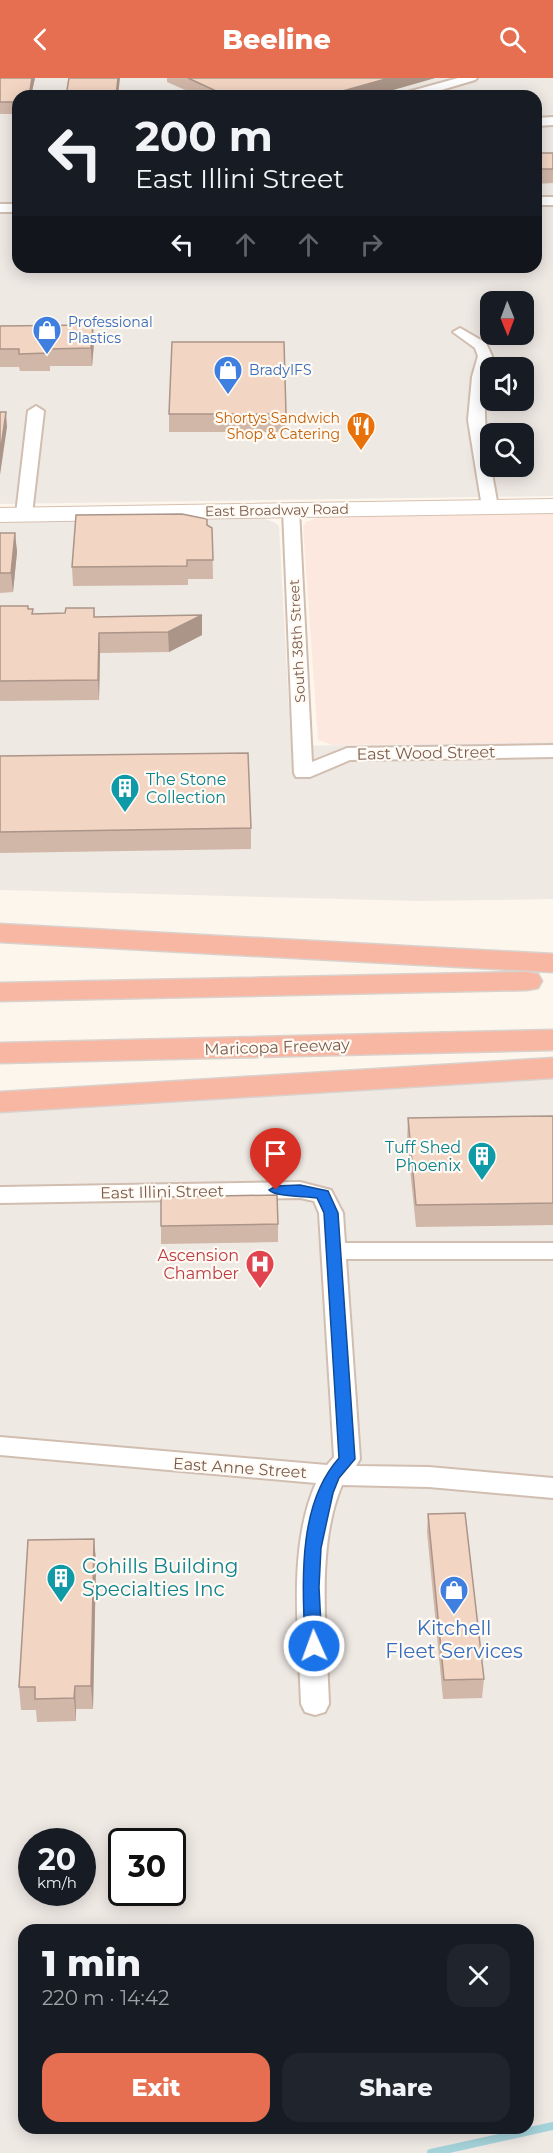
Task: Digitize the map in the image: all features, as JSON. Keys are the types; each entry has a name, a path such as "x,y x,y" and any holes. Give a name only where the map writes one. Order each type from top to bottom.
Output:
{"highway":[{"path":"0,933 553,963"},
{"path":"0,992 553,980"},
{"name":"Maricopa Freeway","path":"0,1053 553,1040"},
{"path":"0,1102 553,1068"}],"main road":[{"name":"East Broadway Road","path":"0,515 553,506"}],"street":[{"path":"429,90 471,78"},
{"path":"460,332 481,346 485,356 479,377 476,420 490,507"},
{"path":"24,514 36,411"},
{"name":"South 38th Street","path":"291,510 303,773"},
{"name":"East Wood Street","path":"303,773 347,754 553,751"},
{"name":"East Illini Street","path":"0,1195 300,1190 323,1195 331,1213 334,1251"},
{"path":"315,1704 311,1587 313,1548 325,1493 333,1475 347,1459 334,1251 553,1251"},
{"name":"East Anne Street","path":"0,1446 179,1464 333,1475 429,1477 553,1488"}],"shaded area":[{"path":"0,78 553,78 553,496 0,504"},
{"path":"553,514 553,743 332,745 318,740 303,527 306,522 320,517"},
{"path":"261,518 279,526 291,746 553,742 553,899 418,901 0,890 0,522"},
{"path":"553,1074 553,2153 0,2153 0,1107"}],"building":[{"path":"0,78 32,78 30,90 12,90 12,102 0,102"},
{"path":"69,78 118,78 117,90 67,90"},
{"path":"188,78 389,78 346,90 214,90"},
{"path":"542,153 553,153 553,169 542,169"},
{"path":"93,325 91,348 49,349 49,353 19,354 19,349 0,349 0,326"},
{"name":"BradyIFS","path":"172,342 284,342 286,414 169,414"},
{"path":"0,412 6,412 0,454"},
{"path":"182,514 207,519 207,525 212,528 213,560 187,560 187,566 72,567 76,515"},
{"path":"0,533 15,533 11,573 0,573"},
{"path":"0,606 28,606 28,609 33,609 32,614 65,613 66,608 94,608 94,617 202,615 168,632 99,633 98,680 0,681"},
{"name":"The Stone Collection","path":"248,753 251,828 0,832 0,756"},
{"name":"Tuff Shed Phoenix","path":"553,1116 553,1203 416,1205 408,1118"},
{"path":"277,1195 278,1224 161,1226 161,1197"},
{"name":"Kitchell Fleet Services","path":"465,1513 484,1679 444,1680 428,1514"},
{"name":"Cohills Building Specialties Inc","path":"94,1539 91,1686 75,1686 74,1698 35,1699 35,1687 19,1687 28,1540"}],"waterway":[{"path":"534,2130 553,2126"},
{"path":"431,2153 517,2134"}],"place":[{"name":"Professional Plastics","path":"47,356"},
{"name":"BradyIFS","path":"228,396"},
{"name":"Shortys Sandwich Shop & Catering","path":"361,452"},
{"name":"The Stone Collection","path":"125,814"},
{"name":"Tuff Shed Phoenix","path":"482,1182"},
{"name":"Ascension Chamber","path":"260,1290"},
{"name":"Cohills Building Specialties Inc","path":"61,1604"},
{"name":"Kitchell Fleet Services","path":"454,1616"}],"route":[{"path":"276,1190 310,1191 323,1195 331,1213 347,1459 333,1475 325,1493 313,1548 311,1587 314,1646"}]}
